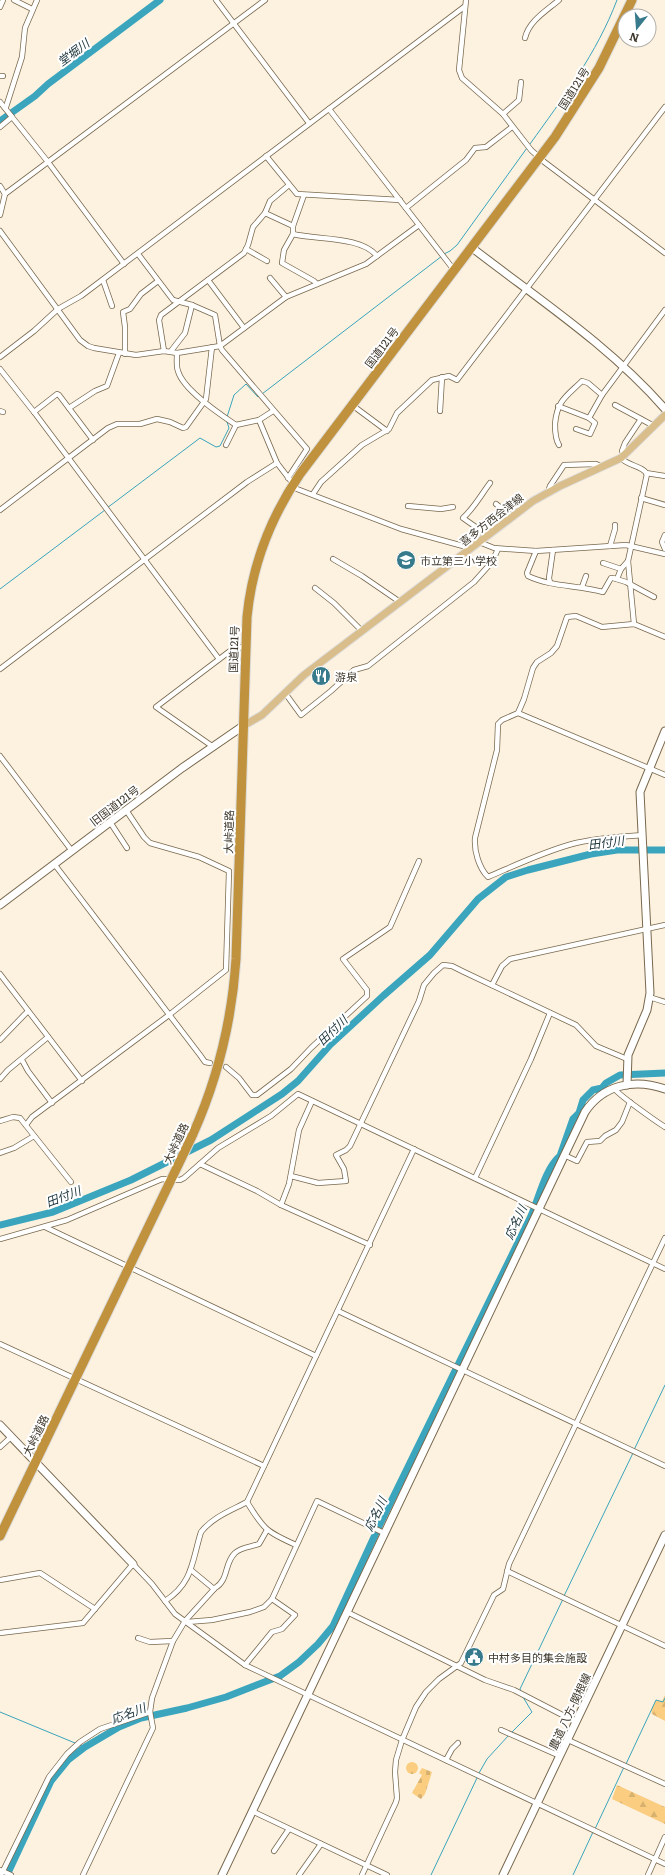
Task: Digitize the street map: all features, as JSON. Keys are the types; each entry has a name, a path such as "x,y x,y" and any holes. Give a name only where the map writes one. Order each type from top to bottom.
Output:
{"highway":[{"name":"国道121号","path":"243,726 245,647 250,595 261,550 290,481 352,405 540,158 599,68 632,0"},
{"name":"大峠道路","path":"0,1536 193,1134 208,1097 222,1052 234,982 241,837 243,726"}],"main road":[{"name":"喜多方西会津線","path":"243,726 262,715 304,675 533,501 548,492 623,457 665,415"}],"street":[{"path":"0,8 4,0"},
{"path":"14,0 32,9"},
{"path":"6,107 22,57 25,28 37,0"},
{"path":"216,0 309,123"},
{"path":"0,215 5,194 265,0"},
{"path":"466,0 464,7 459,70 460,75 468,85 503,114 512,127 540,158 665,253"},
{"path":"525,38 527,31 538,17 559,0"},
{"path":"0,357 34,331 58,309 81,296 138,254 464,7"},
{"path":"503,114 519,100 521,96 521,82"},
{"path":"0,102 6,107 12,117 48,162 124,264"},
{"path":"313,494 321,482 362,445 387,431 397,413 432,380 450,376 457,380 665,107"},
{"path":"329,108 454,270"},
{"path":"0,127 12,117"},
{"path":"406,208 466,160 475,148 486,147 512,127"},
{"path":"266,156 296,194 400,200"},
{"path":"164,351 159,320 163,313 243,254 253,227 265,213 270,201 289,185"},
{"path":"0,186 5,194"},
{"path":"304,195 293,226 293,234 284,250 282,263 317,284"},
{"path":"265,213 293,226"},
{"path":"0,231 84,343 94,348 136,355 164,351 177,353 220,346 286,297 362,266 419,225"},
{"path":"293,234 357,244 368,249 377,256"},
{"path":"471,247 590,337 623,366 665,409"},
{"path":"246,249 267,261"},
{"path":"138,254 173,300 192,305 215,315 220,346 273,411 307,449 290,481"},
{"path":"270,278 286,297"},
{"path":"103,280 112,306"},
{"path":"208,280 244,328"},
{"path":"125,354 125,327 123,312 130,308 141,294 158,281"},
{"path":"171,351 185,334 192,305"},
{"path":"588,418 602,395 665,310"},
{"path":"0,510 108,428 117,424 140,424 157,419 170,422 183,428 206,399 212,347"},
{"path":"69,408 95,391 107,386 119,353"},
{"path":"177,353 177,365 180,376 203,402 217,414 236,425 259,420 273,411"},
{"path":"0,369 34,412 219,659"},
{"path":"440,411 442,377"},
{"path":"559,445 555,431 558,406 582,381 588,383 602,395"},
{"path":"34,412 57,394 93,440"},
{"path":"352,405 387,431"},
{"path":"615,405 654,426"},
{"path":"558,406 588,418 595,423 591,433 576,429"},
{"path":"641,419 625,443 622,451 623,457 627,464 646,473 665,476"},
{"path":"259,420 278,463 297,489 401,529 463,546 470,550"},
{"path":"226,445 236,425"},
{"path":"0,669 247,482 278,463"},
{"path":"548,492 550,486 564,465 596,464 602,468"},
{"path":"634,624 628,561 646,473"},
{"path":"486,537 480,530 463,518 473,509 476,501 490,483"},
{"path":"641,498 665,505"},
{"path":"496,504 513,517"},
{"path":"408,506 441,509 453,508"},
{"path":"610,546 616,529 615,525"},
{"path":"665,535 662,542 665,549"},
{"path":"479,542 489,547 536,551 631,546 665,554"},
{"path":"285,694 301,715 354,670 368,666 474,582 492,562 498,548"},
{"path":"550,583 549,578 553,550"},
{"path":"536,551 527,572 528,576 550,583 603,592 611,578 617,578 654,597"},
{"path":"333,559 362,576 400,602"},
{"path":"617,578 621,569 628,561"},
{"path":"603,563 621,569"},
{"path":"582,588 586,576"},
{"path":"315,588 334,603 362,631"},
{"path":"642,838 598,839 572,844 541,854 488,877 475,850 475,838 497,750 498,724 502,720 518,713 524,699 533,668 557,646 567,616 576,616 602,627 634,624 665,637"},
{"path":"212,746 156,707 234,648 245,647"},
{"path":"518,713 665,775"},
{"name":"旧国道121号","path":"0,905 212,746 243,726"},
{"path":"627,1079 627,1059 646,1010 649,997 640,792 665,731"},
{"path":"0,756 72,851"},
{"path":"26,1125 32,1117 169,1016 226,970 229,871 199,857 150,843 144,837 126,810"},
{"path":"110,822 127,848"},
{"path":"226,1068 239,1078 252,1095 257,1095 267,1089 291,1069 311,1048 367,996 368,992 366,988 343,959 390,928 419,861"},
{"path":"54,864 205,1062 210,1063"},
{"path":"492,985 502,966 510,959 665,925"},
{"path":"291,1176 318,1183 346,1181 345,1172 336,1155 348,1149 419,1001 422,988 434,972 443,965 492,985 576,1025 596,1046 627,1059"},
{"path":"0,974 82,1081"},
{"path":"649,997 665,1002"},
{"path":"0,1040 28,1011"},
{"path":"475,1178 531,1059 550,1013"},
{"path":"0,1079 48,1038"},
{"path":"22,1060 28,1071 52,1103"},
{"path":"222,1875 347,1612 383,1532 588,1107 600,1094 614,1088 627,1079 665,1088"},
{"path":"614,1088 617,1093 653,1120 665,1127"},
{"path":"0,1239 67,1220 162,1179 173,1176 180,1180 218,1148 271,1116 295,1095 300,1094 665,1269"},
{"path":"281,1205 291,1176 299,1130 312,1100"},
{"path":"564,1155 577,1161 587,1142 600,1141 605,1136 616,1130 622,1122 630,1102"},
{"path":"0,1121 16,1117 20,1118 71,1182"},
{"path":"0,1153 14,1148 34,1136"},
{"path":"165,1601 178,1592 191,1570 201,1532 204,1528 218,1516 247,1502 370,1245 414,1149"},
{"path":"200,1164 257,1191 281,1205 370,1245"},
{"path":"45,1226 316,1356"},
{"path":"362,1875 397,1798 395,1766 402,1740 416,1707 426,1692 450,1669 459,1666 494,1595 503,1589 507,1571 665,1238"},
{"path":"338,1311 665,1466"},
{"path":"0,1344 264,1466"},
{"path":"0,1426 133,1564 175,1614 245,1665 665,1864"},
{"path":"0,1447 11,1437"},
{"path":"186,1621 212,1620 250,1612 264,1607 272,1599 317,1501 383,1532"},
{"path":"247,1502 263,1527 296,1545"},
{"path":"84,1875 153,1728 150,1713 155,1689 173,1641 186,1621 225,1578 234,1553 240,1549 259,1544 267,1530"},
{"name":"農道 八方-関根線","path":"503,1875 665,1535"},
{"path":"0,1633 83,1622 133,1564"},
{"path":"191,1570 214,1589"},
{"path":"507,1571 665,1646"},
{"path":"0,1580 40,1573 95,1609"},
{"path":"245,1665 272,1632 282,1629 295,1615 272,1599"},
{"path":"347,1612 485,1680 514,1690 576,1722"},
{"path":"138,1638 150,1642 173,1641"},
{"path":"10,1875 2,1872 49,1777 67,1754 80,1742 100,1729 150,1713"},
{"path":"501,1730 560,1756"},
{"path":"568,1740 665,1784"},
{"path":"446,1760 452,1749 458,1743"},
{"path":"252,1811 387,1875"},
{"path":"274,1851 289,1829"},
{"path":"648,1875 665,1837"},
{"path":"299,1875 321,1844"}],"green space":[{"path":"665,1695 665,1721 652,1714 651,1710 656,1700 662,1701"},
{"path":"410,1762 414,1762 418,1768 414,1774 410,1774 406,1770 406,1766"},
{"path":"422,1768 432,1772 425,1794 421,1799 412,1793 422,1775 419,1773"},
{"path":"617,1785 665,1807 665,1824 612,1799"}],"waterway":[{"name":"堂堀川","path":"0,121 160,0"},
{"path":"530,144 567,92 589,57 609,20 617,0"},
{"path":"444,254 457,245 527,148"},
{"path":"262,394 442,256"},
{"path":"227,417 234,395 246,384 258,397 259,396"},
{"path":"107,508 200,438 216,447 220,446 229,428 227,422"},
{"path":"0,589 105,510"},
{"name":"田付川","path":"0,1225 53,1212 131,1180 211,1140 282,1094 298,1081 330,1045 430,955 478,899 506,877 591,854 617,850 665,850"},
{"name":"応名川","path":"7,1875 51,1781 68,1760 85,1747 119,1727 141,1718 187,1708 226,1697 280,1676 299,1662 318,1644 333,1626 380,1524 531,1216 546,1176 550,1168 560,1156 573,1119 579,1113 583,1100 593,1090 602,1088 606,1083 620,1075 665,1073"},
{"path":"634,1450 665,1385"},
{"path":"564,1596 633,1453"},
{"path":"521,1692 520,1689 563,1599"},
{"path":"511,1733 532,1712 523,1697"},
{"path":"626,1764 656,1700 663,1702 665,1698"},
{"path":"0,1712 75,1743"},
{"path":"479,1773 487,1759 509,1735"},
{"name":"応名川","path":"80,1745 85,1747"},
{"path":"595,1829 624,1767"},
{"path":"431,1875 477,1778"},
{"path":"573,1875 593,1832"}],"place":[{"name":"市立第三小学校","path":"406,560"},
{"name":"游泉","path":"321,676"},
{"name":"中村多目的集会施設","path":"474,1657"}]}
